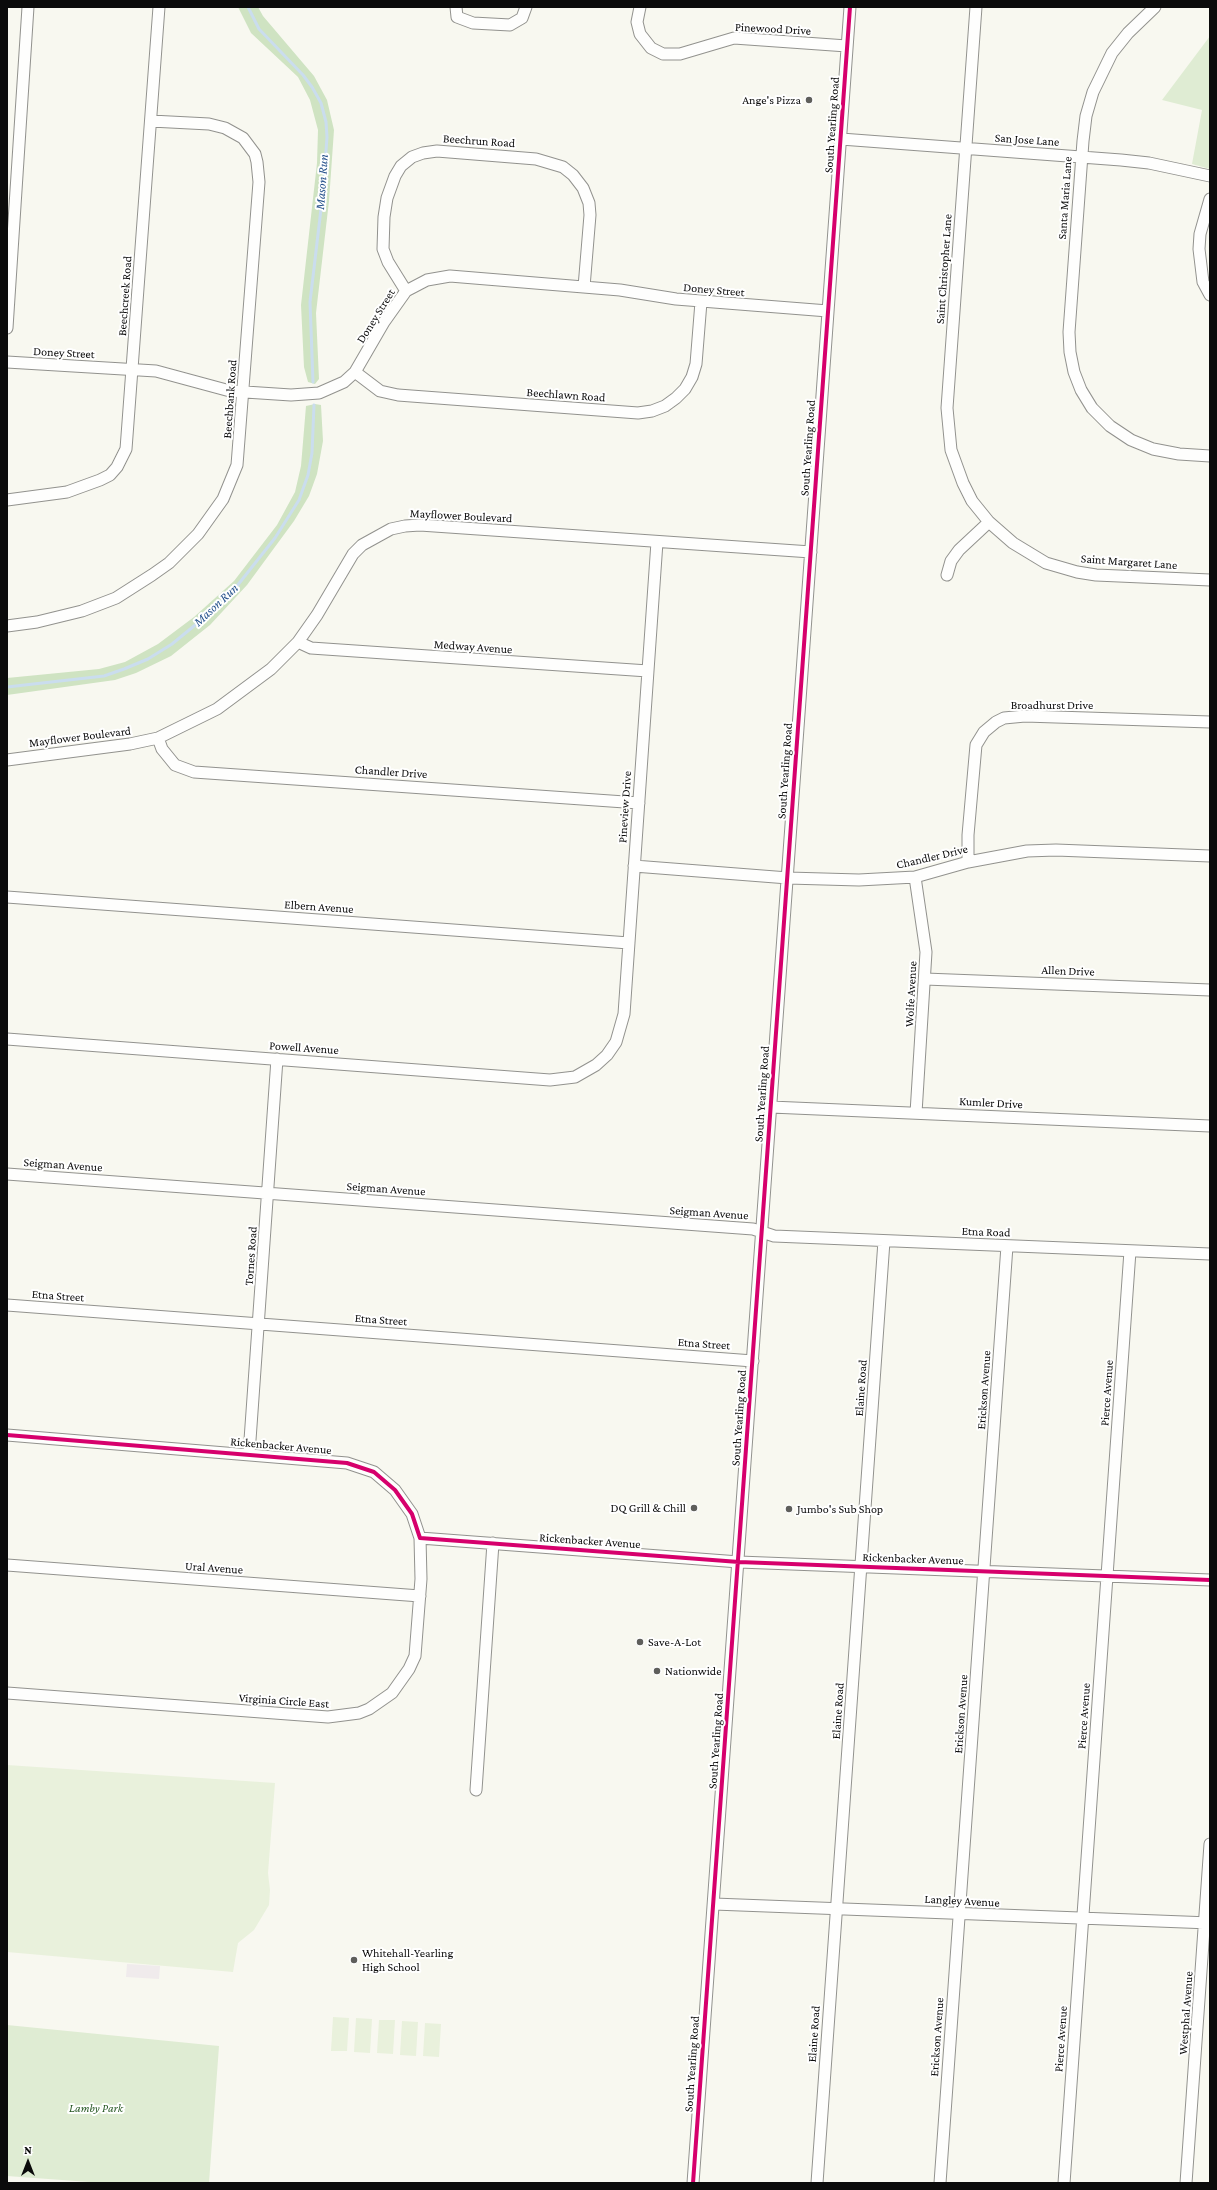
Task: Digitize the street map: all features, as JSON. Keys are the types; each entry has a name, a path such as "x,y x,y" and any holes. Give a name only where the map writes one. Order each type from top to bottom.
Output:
{"street":[{"path":"7,328 28,7"},
{"name":"Beechcreek Road","path":"7,500 67,492 95,483 110,475 123,458 126,448 133,370 159,7"},
{"path":"456,7 457,17 473,24 510,25 522,18 526,7"},
{"name":"Pinewood Drive","path":"640,7 637,22 640,34 650,48 663,54 685,53 734,38 847,46"},
{"name":"South Yearling Road","path":"693,2183 772,1107 810,552 850,7"},
{"name":"Saint Christopher Lane","path":"976,7 947,408 951,450 962,483 972,501 989,522"},
{"name":"Santa Maria Lane","path":"1155,7 1128,32 1112,53 1101,73 1086,116 1081,157 1069,332 1070,352 1074,372 1081,390 1092,408 1110,426 1131,440 1153,449 1179,454 1210,456"},
{"name":"Beechbank Road","path":"7,626 37,622 82,611 116,598 152,575 184,549 209,520 232,481 239,450 259,170 255,154 243,138 225,128 209,124 151,121"},
{"name":"San Jose Lane","path":"841,140 966,148 1149,163 1210,176"},
{"name":"Beechrun Road","path":"406,291 388,262 383,249 384,217 387,198 394,176 401,166 418,155 437,151 536,159 563,167 573,175 583,188 589,203 590,215 584,287"},
{"path":"1210,199 1200,234 1199,249 1203,282 1210,295"},
{"name":"Doney Street","path":"7,362 156,371 230,391 292,396 319,393 344,382 355,372 384,322 406,291 427,280 450,276 620,290 700,302 828,311"},
{"name":"Beechlawn Road","path":"355,372 380,391 398,395 638,413 652,411 665,406 676,398 685,389 692,377 696,364 700,302"},
{"path":"947,575 951,561 959,550 989,522"},
{"name":"Saint Margaret Lane","path":"989,522 1027,552 1060,568 1096,575 1210,580"},
{"name":"Mayflower Boulevard","path":"7,760 98,750 158,738 217,709 244,691 271,669 298,642 317,615 353,554 374,537 404,526 420,525 810,552"},
{"name":"Pineview Drive","path":"596,1065 607,1055 616,1042 621,1028 629,943 657,542"},
{"name":"Medway Avenue","path":"298,642 311,648 648,671"},
{"name":"Broadhurst Drive","path":"968,862 968,835 976,745 984,732 996,722 1008,717 1025,716 1210,722"},
{"name":"Chandler Drive","path":"158,738 162,749 175,765 194,772 639,802"},
{"name":"Chandler Drive","path":"634,866 788,878 859,880 915,877 968,862 1004,854 1056,850 1210,856"},
{"name":"Wolfe Avenue","path":"915,877 924,927 926,952 916,1113"},
{"name":"Elbern Avenue","path":"7,897 629,943"},
{"name":"Allen Drive","path":"925,979 1210,990"},
{"name":"Powell Avenue","path":"7,1039 550,1080 575,1077 596,1065"},
{"name":"Tornes Road","path":"249,1454 277,1059"},
{"name":"Kumler Drive","path":"772,1107 1210,1126"},
{"name":"Seigman Avenue","path":"7,1174 753,1229 762,1232"},
{"name":"Etna Road","path":"762,1232 774,1236 1210,1254"},
{"name":"Elaine Road","path":"817,2183 884,1241"},
{"name":"Erickson Avenue","path":"940,2183 1007,1246"},
{"name":"Pierce Avenue","path":"1064,2183 1130,1251"},
{"name":"Etna Street","path":"7,1305 753,1361"},
{"name":"Rickenbacker Avenue","path":"7,1435 334,1461 354,1465 374,1472 386,1480 404,1500 412,1514 420,1538 739,1562 1210,1580"},
{"name":"Virginia Circle East","path":"7,1693 328,1717 352,1715 369,1709 392,1693 409,1669 415,1656 420,1596 420,1538"},
{"path":"476,1790 493,1543"},
{"name":"Ural Avenue","path":"7,1565 420,1596"},
{"name":"Westphal Avenue","path":"1186,2183 1208,1923 1210,1844"},
{"name":"Langley Avenue","path":"714,1904 1208,1923"}],"shaded area":[{"path":"127,1964 160,1966 159,1979 126,1977"}],"green space":[{"path":"238,7 258,7 263,16 314,76 327,100 334,130 329,201 316,313 319,379 315,384 308,382 304,367 301,305 317,163 318,130 310,100 298,77 251,33"},
{"path":"1210,36 1210,169 1192,164 1202,110 1162,100"},
{"path":"315,404 321,405 323,441 317,474 309,496 294,521 247,585 210,625 171,656 136,673 115,680 7,695 7,678 99,669 125,662 158,644 194,617 234,581 277,525 295,492 301,466 306,406"},
{"path":"7,1765 275,1783 268,1873 270,1890 269,1905 254,1930 238,1943 233,1972 7,1952"},
{"path":"333,2017 349,2018 347,2051 331,2051"},
{"path":"356,2018 372,2019 370,2053 354,2052"},
{"path":"379,2020 395,2020 393,2054 377,2053"},
{"path":"402,2021 418,2022 416,2056 400,2055"},
{"path":"425,2023 441,2024 439,2057 423,2056"},
{"name":"Lamby Park","path":"7,2025 219,2046 209,2183 103,2183 7,2176"}],"waterway":[{"name":"Mason Run","path":"248,7 259,29 303,75 312,87 321,103 326,122 327,137 323,192 310,302 313,382"},
{"name":"Mason Run","path":"7,687 104,676 124,669 148,659 172,644 205,617 233,591 275,538 299,500 308,475 312,453 314,405"}],"cycle path":[{"path":"693,2183 850,7"},
{"path":"7,1435 347,1463 374,1472 395,1490 412,1514 420,1538 739,1562 1210,1580"}],"place":[{"name":"Ange's Pizza","path":"809,100"},
{"name":"DQ Grill & Chill","path":"694,1508"},
{"name":"Jumbo's Sub Shop","path":"789,1509"},
{"name":"Save-A-Lot","path":"640,1642"},
{"name":"Nationwide","path":"657,1671"},
{"name":"Whitehall-Yearling High School","path":"354,1960"}]}
